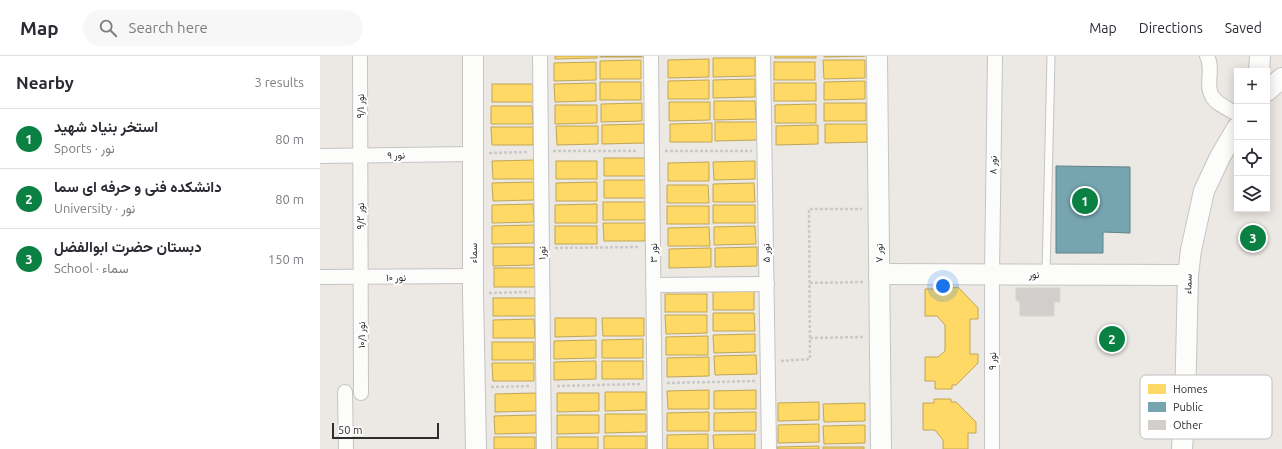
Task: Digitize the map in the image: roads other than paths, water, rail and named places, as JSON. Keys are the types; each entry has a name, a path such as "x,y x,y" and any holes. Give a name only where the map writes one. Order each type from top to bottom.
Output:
{"street":[{"name":"نور ۹/۱","path":"360,56 360,155"},
{"name":"سماء","path":"473,56 472,284 476,449"},
{"name":"نور۱","path":"540,56 544,449"},
{"name":"نور ۳","path":"651,56 654,449"},
{"name":"نور ۵","path":"763,56 769,449"},
{"name":"نور ۷","path":"877,56 881,449"},
{"name":"نور ۸","path":"992,273 995,56"},
{"path":"1207,56 1211,71 1209,89 1212,96 1215,100 1234,112"},
{"path":"1258,68 1260,56"},
{"path":"1270,88 1282,78"},
{"name":"سماء","path":"1186,375 1188,275 1191,250 1204,191 1220,156 1234,133"},
{"name":"نور ۹","path":"320,156 473,154"},
{"name":"نور ۹/۲","path":"360,155 361,277"},
{"name":"نور ۹","path":"992,273 992,449"},
{"name":"نور","path":"879,278 992,273 1188,275"},
{"name":"نور ۱۰","path":"320,277 361,277 472,284"},
{"name":"نور ۱۰/۱","path":"361,277 361,393"},
{"path":"653,286 767,284"},
{"path":"345,392 346,449"},
{"name":"سماء","path":"1182,449 1183,439"}],"lane":[{"path":"1046,274 1051,56"}],"place":[{"name":"استخر بنیاد شهید","path":"1085,201"},
{"name":"دبستان حضرت ابوالفضل","path":"1253,238"},
{"name":"دانشکده فنی و حرفه ای سما","path":"1112,339"}]}
